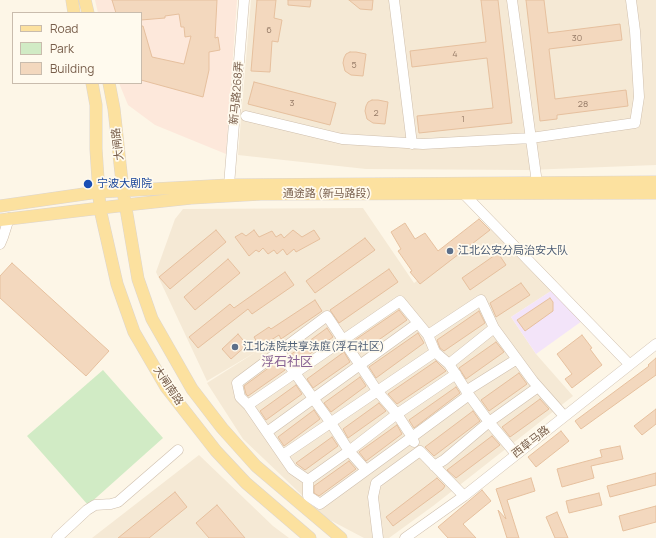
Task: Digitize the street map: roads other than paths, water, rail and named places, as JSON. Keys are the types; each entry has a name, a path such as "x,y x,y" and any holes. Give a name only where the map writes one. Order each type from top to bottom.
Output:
{"main road":[{"path":"72,0 74,12"},
{"path":"85,0 88,12"},
{"name":"大闸路","path":"92,84 96,105 98,192"},
{"name":"大闸路","path":"109,84 114,109 123,191 126,205"},
{"name":"通途路 (新马路段)","path":"0,206 98,192 229,185 656,182"},
{"name":"大闸南路","path":"98,192 100,208 117,284 134,332 166,387 216,451 246,483 310,538"},
{"name":"通途路 (新马路段)","path":"4,219 191,198 261,194 656,193"},
{"name":"大闸南路","path":"126,205 138,279 152,320 192,389 222,428 256,466 341,538"}],"street":[{"name":"新马路268弄","path":"229,185 244,0"},
{"path":"394,0 412,144"},
{"path":"512,0 537,182"},
{"path":"246,116 342,139 412,144 531,138 635,123 640,97 631,0"},
{"path":"463,193 629,364"},
{"path":"0,244 4,237 4,219"},
{"path":"428,335 481,300 494,328 538,387 564,416"},
{"path":"248,405 400,301 428,335 435,352 450,364 467,393 516,454"},
{"path":"308,480 292,470 248,405 240,398 237,382 327,316 378,392 397,414 420,451 464,496"},
{"path":"267,432 361,366 418,323"},
{"path":"450,364 494,328"},
{"name":"西草马路","path":"405,538 464,496 656,344"},
{"path":"279,351 331,423 349,451 366,470"},
{"path":"283,455 435,352"},
{"path":"308,480 308,496 320,504 412,437 467,393 517,359"},
{"path":"308,480 397,414 456,374"},
{"path":"434,466 444,460 489,422 538,387"},
{"path":"57,538 87,510 95,505 118,502 178,450"},
{"path":"378,538 373,497 376,483 420,451"}],"place":[{"name":"宁波大剧院","path":"88,184"},
{"name":"江北公安分局治安大队","path":"450,251"},
{"name":"江北法院共享法庭(浮石社区)","path":"235,347"}],"district":[{"name":"浮石社区","path":"287,362"}]}
